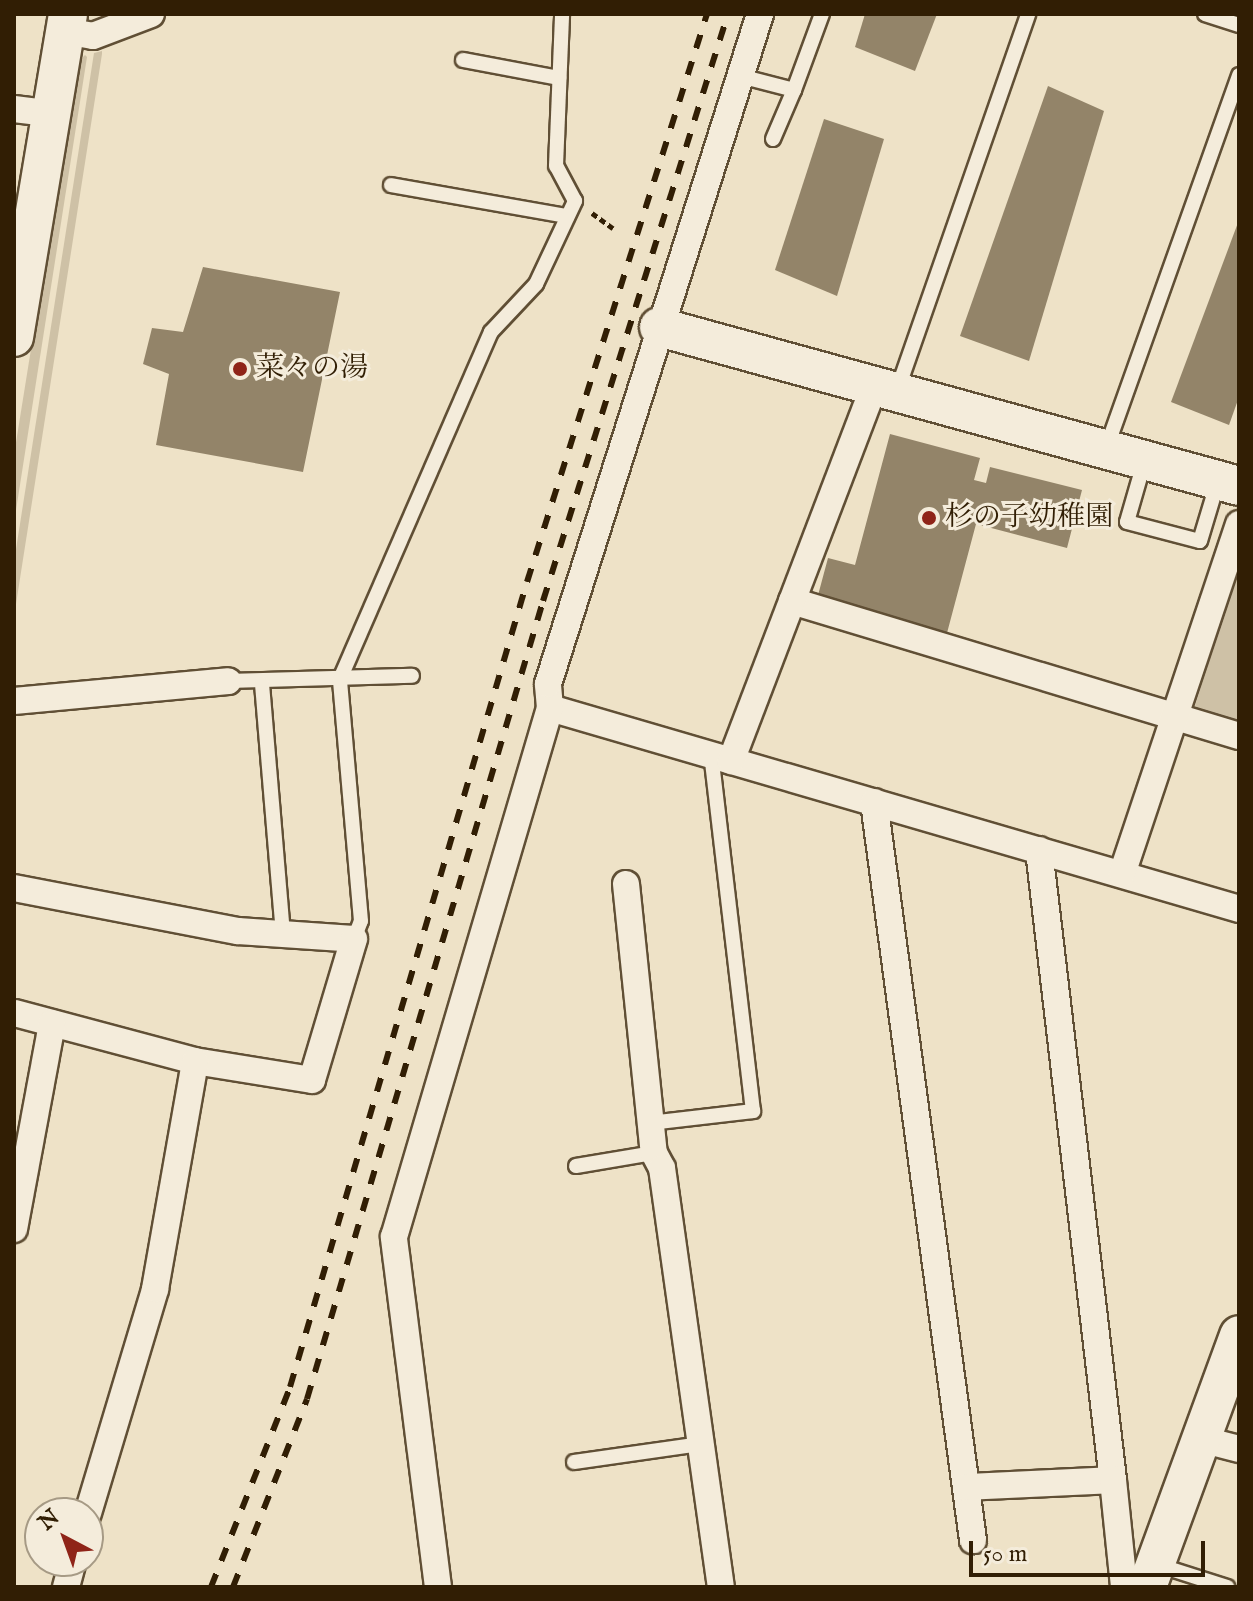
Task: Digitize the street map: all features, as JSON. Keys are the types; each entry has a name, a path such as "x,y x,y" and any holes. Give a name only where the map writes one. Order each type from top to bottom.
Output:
{"street":[{"path":"14,337 19,270 52,114 66,22 93,36 151,14"},
{"path":"438,1587 394,1237 550,708 548,684 760,14"},
{"path":"14,109 52,114"},
{"path":"659,327 1229,484"},
{"path":"721,758 885,390"},
{"path":"1122,874 1239,524"},
{"path":"792,601 1239,736"},
{"path":"14,701 228,681"},
{"path":"550,708 1239,909"},
{"path":"874,802 973,1540"},
{"path":"1039,850 1124,1587"},
{"path":"626,884 654,1153 662,1168 721,1587"},
{"path":"14,888 283,934 354,939 312,1080 195,1061 14,1013"},
{"path":"14,1229 52,1023"},
{"path":"93,1497 155,1289 195,1061"},
{"path":"1151,1575 1200,1439 1232,1374 1239,1335"},
{"path":"1200,1439 1239,1449"},
{"path":"966,1487 1113,1480"}],"lane":[{"path":"354,939 361,921 340,679 491,332 536,284 575,201 556,166 562,14"},
{"path":"773,139 822,14"},
{"path":"885,390 1028,14"},
{"path":"1205,14 1239,25"},
{"path":"463,60 559,78"},
{"path":"1105,450 1239,75"},
{"path":"740,76 794,90"},
{"path":"391,185 567,216"},
{"path":"1144,460 1127,522 1200,541 1229,484"},
{"path":"228,681 262,684 412,676"},
{"path":"262,684 283,934"},
{"path":"650,1123 753,1111 721,758"},
{"path":"576,1166 654,1153"},
{"path":"574,1462 700,1444"},
{"path":"1151,1575 1227,1587"}],"shaded area":[{"path":"102,51 14,617 14,562 94,53"},
{"path":"85,55 14,523 14,455 77,63"},
{"path":"1239,564 1239,733 1204,722 1195,706"}],"building":[{"path":"865,14 937,14 915,71 855,47"},
{"path":"1048,86 1104,111 1029,361 960,336"},
{"path":"824,119 884,139 837,296 775,270"},
{"path":"1239,220 1239,397 1229,425 1171,402"},
{"name":"菜々の湯","path":"203,267 340,292 303,472 156,445 169,374 143,364 152,328 183,332"},
{"path":"890,434 980,458 974,480 986,483 990,467 1082,490 1067,548 976,524 947,633 817,599 828,558 855,565"}],"railway":[{"path":"211,1587 290,1387 527,582 707,14"},
{"path":"233,1587 307,1399 543,601 728,14"}],"place":[{"name":"菜々の湯","path":"240,369"},
{"name":"杉の子幼稚園","path":"929,518"}]}
